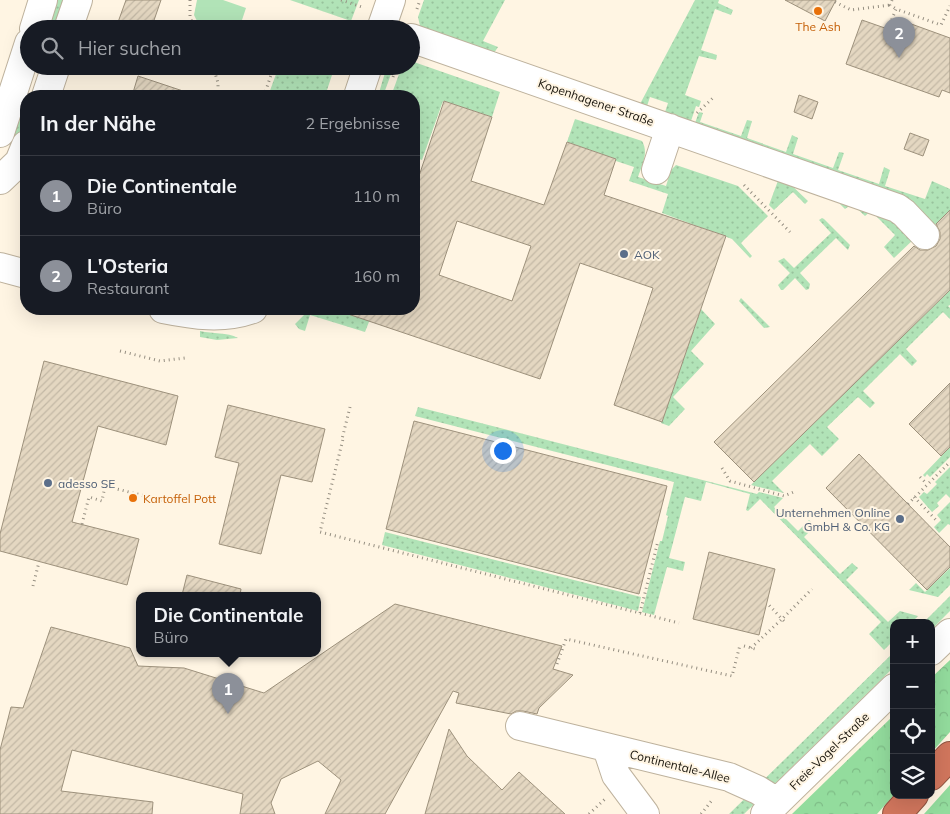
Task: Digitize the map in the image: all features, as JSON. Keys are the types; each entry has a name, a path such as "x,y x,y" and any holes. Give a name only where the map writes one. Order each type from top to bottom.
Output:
{"highway":[{"path":"935,772 950,756"},
{"path":"897,814 910,799"}],"street":[{"path":"37,20 43,0"},
{"path":"71,20 78,0"},
{"path":"385,20 391,0"},
{"name":"Kopenhagener Straße","path":"420,41 897,208 925,235"},
{"path":"0,133 20,72"},
{"path":"48,90 53,75"},
{"path":"360,90 365,75"},
{"path":"656,170 670,128"},
{"path":"0,180 20,159"},
{"path":"0,267 20,272"},
{"path":"198,315 232,315"},
{"path":"935,647 950,633"},
{"name":"Freie-Vogel-Straße","path":"771,808 890,692"},
{"name":"Continentale-Allee","path":"520,726 729,777 758,790 771,808"},
{"name":"Continentale-Allee","path":"607,748 616,776 645,814"}],"path":[{"path":"190,0 191,20"},
{"path":"341,0 363,7"},
{"path":"890,5 892,0"},
{"path":"835,2 851,10 890,5 940,25 950,6"},
{"path":"888,30 896,8"},
{"path":"216,75 218,90"},
{"path":"266,90 271,75"},
{"path":"696,114 715,96"},
{"path":"744,185 790,232"},
{"path":"120,351 160,361 185,358"},
{"path":"350,407 320,532 679,623"},
{"path":"908,504 950,462"},
{"path":"722,468 730,482 784,496 796,491"},
{"path":"920,477 927,484"},
{"path":"82,524 89,498 102,501 105,486 165,501"},
{"path":"914,497 936,520"},
{"path":"640,613 658,541"},
{"path":"33,586 40,562"},
{"path":"557,664 566,639 732,676 742,646 753,649 812,589"},
{"path":"767,603 783,620"}],"green space":[{"path":"52,0 71,0 64,20 45,20"},
{"path":"197,0 223,0 246,8 242,20 196,20 194,15"},
{"path":"290,0 359,0 351,20"},
{"path":"424,0 505,0 483,41 498,47 494,53 426,29 420,26 418,17"},
{"path":"695,0 719,0 718,3 733,10 731,15 715,9 701,50 717,55 716,60 699,56 685,95 701,101 699,107 696,106 691,121 665,112 668,103 650,97 647,106 640,104"},
{"path":"420,64 500,92 492,117 443,101 422,160 420,159 420,90 393,90 399,75 420,75"},
{"path":"276,75 332,75 327,90 270,90"},
{"path":"384,75 391,75 385,90 380,90"},
{"path":"16,108 20,109 20,138 15,140 10,136"},
{"path":"699,112 703,113 700,122 741,136 747,120 752,121 747,138 786,152 792,135 798,138 793,154 833,168 839,152 844,153 838,170 879,184 884,167 890,170 885,186 925,199 932,181 950,189 950,211 935,225 915,204 900,194 695,123"},
{"path":"575,119 642,141 645,154 638,177 666,186 671,170 676,165 738,186 768,216 741,243 752,256 750,258 732,239 662,213 668,194 629,181 634,167 567,142"},
{"path":"779,178 787,181 808,201 805,204 793,192 774,210 769,205"},
{"path":"841,199 890,217 914,239 894,258 884,247 895,235 871,211 865,216 852,204 845,209 840,204"},
{"path":"822,218 850,245 848,250 836,238 800,273 810,284 809,289 806,290 795,278 781,290 778,285 790,273 778,261 784,258 794,268 831,233 819,220"},
{"path":"950,290 950,305 948,306 950,308 950,319 943,312 906,349 917,361 912,366 900,354 863,391 875,403 870,408 858,397 827,427 839,439 822,456 810,444 772,481 784,493 751,485"},
{"path":"741,298 770,327 764,328 739,301"},
{"path":"701,309 715,324 691,351 704,364 673,397 685,409 669,426 661,423"},
{"path":"304,315 310,315 305,331 299,329 295,324"},
{"path":"310,315 372,315 365,332"},
{"path":"200,331 238,338 217,340 200,337"},
{"path":"418,407 757,494 759,492 783,498 774,507 798,531 809,520 815,526 804,537 840,574 852,563 858,568 846,580 888,622 890,620 890,644 884,650 869,634 881,622 760,499 748,511 746,510 750,494 706,482 701,501 685,497 669,558 685,562 683,571 667,567 654,615 642,612 660,541 662,541 674,482 415,416"},
{"path":"950,447 950,457 930,477 927,474 925,477 923,475"},
{"path":"950,467 950,498 946,494 937,503 939,506 932,512 919,497 924,492 927,494 937,484 935,482"},
{"path":"950,502 950,525 948,524 939,533 934,527 941,520 937,515"},
{"path":"385,532 641,597 638,611 382,545"},
{"path":"950,568 950,585 938,597 909,590 916,583 925,592"},
{"path":"950,596 950,611 935,626 935,619 927,619"},
{"path":"900,611 918,616 915,619 891,619"},
{"path":"890,656 890,671 744,814 729,814"},
{"path":"950,660 950,732 935,749 935,709 935,674"},
{"path":"890,719 890,799 877,814 792,814"},
{"path":"950,785 950,814 924,814"}],"building":[{"path":"126,0 161,0 154,20 119,20"},
{"name":"The Ash","path":"785,0 836,0 825,21"},
{"path":"862,20 899,33 903,21 950,38 950,93 942,90 939,97 846,64"},
{"path":"138,76 180,90 134,90"},
{"path":"799,95 818,102 812,119 794,112"},
{"name":"AOK","path":"444,101 492,117 471,181 544,205 567,142 616,159 604,195 726,236 662,422 614,405 653,288 580,263 540,379 351,315 420,315 420,173","holes":["457,221 531,246 512,301 439,275"]},
{"path":"910,133 929,140 923,156 904,149"},
{"path":"950,210 950,290 754,482 714,442 914,246 920,250 928,250 936,246 940,239 940,232 936,224"},
{"name":"adesso SE","path":"44,361 178,396 166,445 98,426 72,522 139,539 127,585 0,551 0,534"},
{"path":"950,383 950,447 941,456 909,424"},
{"path":"228,405 325,429 312,482 281,475 261,554 219,544 239,463 215,457"},
{"path":"414,421 667,486 639,594 386,529"},
{"path":"859,454 950,547 950,567 927,590 826,488"},
{"path":"709,552 775,569 759,635 693,619"},
{"path":"187,575 241,589 240,592 183,592"},
{"path":"395,604 562,646 553,669 573,675 539,708 537,714 516,711 511,714 456,703 459,693 453,691 385,814 325,814 341,780 318,761 281,779 271,803 275,814 240,814 243,794 72,750 61,791 153,802 152,814 0,814 0,750 11,707 23,708 51,627 130,648 138,666 184,668 264,693 317,657 321,657 321,654"},
{"path":"449,729 467,756 502,790 519,772 565,814 425,814"}],"place":[{"name":"The Ash","path":"818,11"},
{"name":"L'Osteria","path":"899,58"},
{"name":"AOK","path":"624,254"},
{"name":"adesso SE","path":"48,483"},
{"name":"Kartoffel Pott","path":"133,498"},
{"name":"Unternehmen Online GmbH & Co. KG","path":"900,519"},
{"name":"Die Continentale","path":"228,714"}]}
